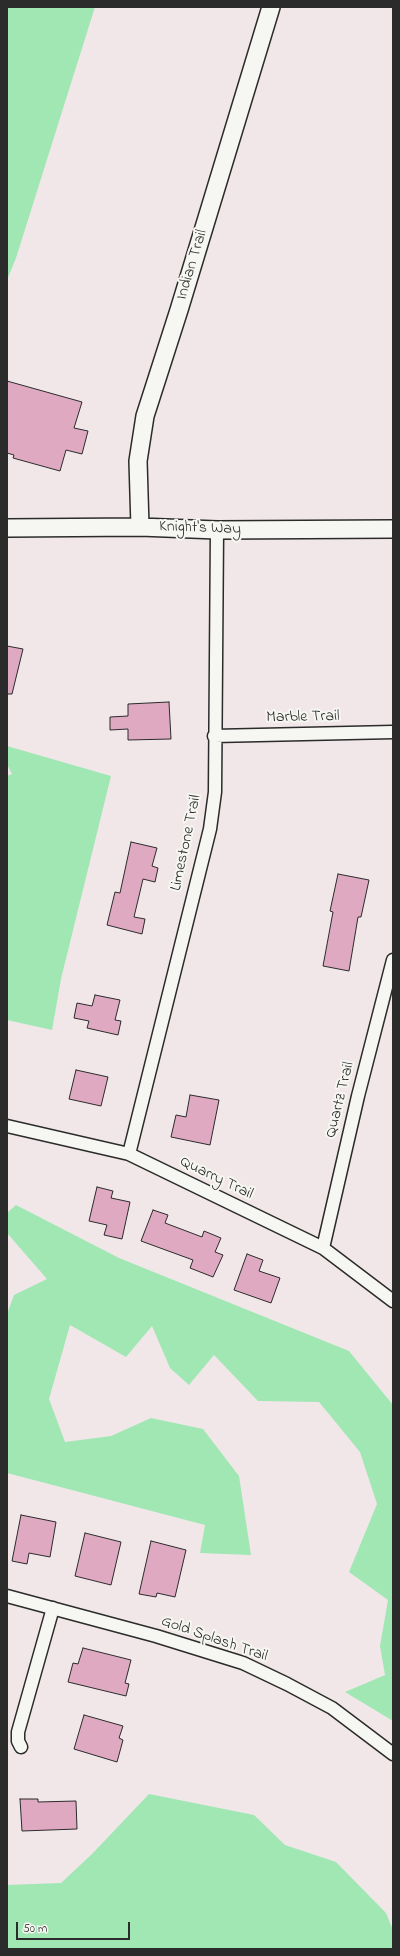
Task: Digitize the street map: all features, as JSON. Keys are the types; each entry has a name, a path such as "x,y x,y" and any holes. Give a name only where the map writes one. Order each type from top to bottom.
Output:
{"street":[{"name":"Indian Trail","path":"140,527 138,461 145,416 179,310 271,7"},
{"name":"Knight's Way","path":"7,528 140,527 217,530 393,529"},
{"name":"Limestone Trail","path":"129,1154 210,829 215,792 214,736 217,530"},
{"name":"Marble Trail","path":"214,736 393,732"},
{"name":"Quartz Trail","path":"323,1248 358,1096 393,960"},
{"name":"Quarry Trail","path":"7,1126 129,1154 323,1248 393,1302"},
{"name":"Gold Splash Trail","path":"7,1596 243,1663 332,1708 393,1754"},
{"path":"21,1747 18,1741 18,1732 53,1608"}],"green space":[{"path":"7,7 95,7 16,258 7,280"},
{"path":"7,746 111,776 61,979 52,1030 7,1020 7,776 12,774 7,764"},
{"path":"16,1205 119,1258 349,1351 393,1405 393,1721 345,1692 385,1675 380,1646 388,1600 349,1572 377,1504 360,1452 319,1402 258,1401 214,1355 189,1385 170,1368 152,1326 126,1357 70,1325 49,1399 65,1442 111,1436 151,1418 203,1429 239,1476 251,1555 200,1553 205,1525 7,1473 7,1314 14,1295 47,1279 7,1233 7,1213"},
{"path":"149,1794 254,1815 285,1845 336,1862 386,1913 393,1930 393,1949 7,1949 7,1885 61,1883 92,1854"}],"building":[{"path":"7,381 82,402 74,428 88,431 82,454 66,450 60,471 13,458 14,455 7,453"},
{"path":"7,646 23,649 12,694 7,694"},
{"path":"169,702 171,739 128,740 128,729 110,730 110,717 128,716 128,704"},
{"path":"131,842 157,848 152,866 158,868 155,882 143,879 134,917 145,919 142,934 107,925 115,892 120,893"},
{"path":"338,874 369,880 361,917 358,917 349,971 323,966 333,912 330,911"},
{"path":"95,995 120,1000 115,1020 121,1021 118,1035 87,1028 89,1021 74,1018 77,1003 92,1006"},
{"path":"76,1070 108,1077 101,1106 69,1099"},
{"path":"190,1095 219,1100 210,1145 171,1137 176,1115 186,1117"},
{"path":"97,1187 113,1191 111,1198 130,1202 122,1239 104,1235 107,1225 89,1221"},
{"path":"153,1210 168,1215 165,1223 202,1237 204,1231 221,1238 215,1252 223,1255 213,1277 190,1268 193,1260 141,1241"},
{"path":"247,1254 263,1260 259,1271 280,1278 271,1303 234,1290"},
{"path":"21,1515 56,1522 50,1557 29,1553 27,1564 12,1561"},
{"path":"85,1533 121,1542 111,1585 75,1576"},
{"path":"151,1541 186,1550 175,1597 157,1593 156,1597 139,1594"},
{"path":"83,1648 131,1660 125,1683 129,1684 126,1696 68,1682 73,1663 78,1664"},
{"path":"84,1715 123,1726 119,1738 123,1740 117,1762 74,1749"},
{"path":"20,1799 38,1799 38,1802 76,1801 77,1829 22,1831"}]}
